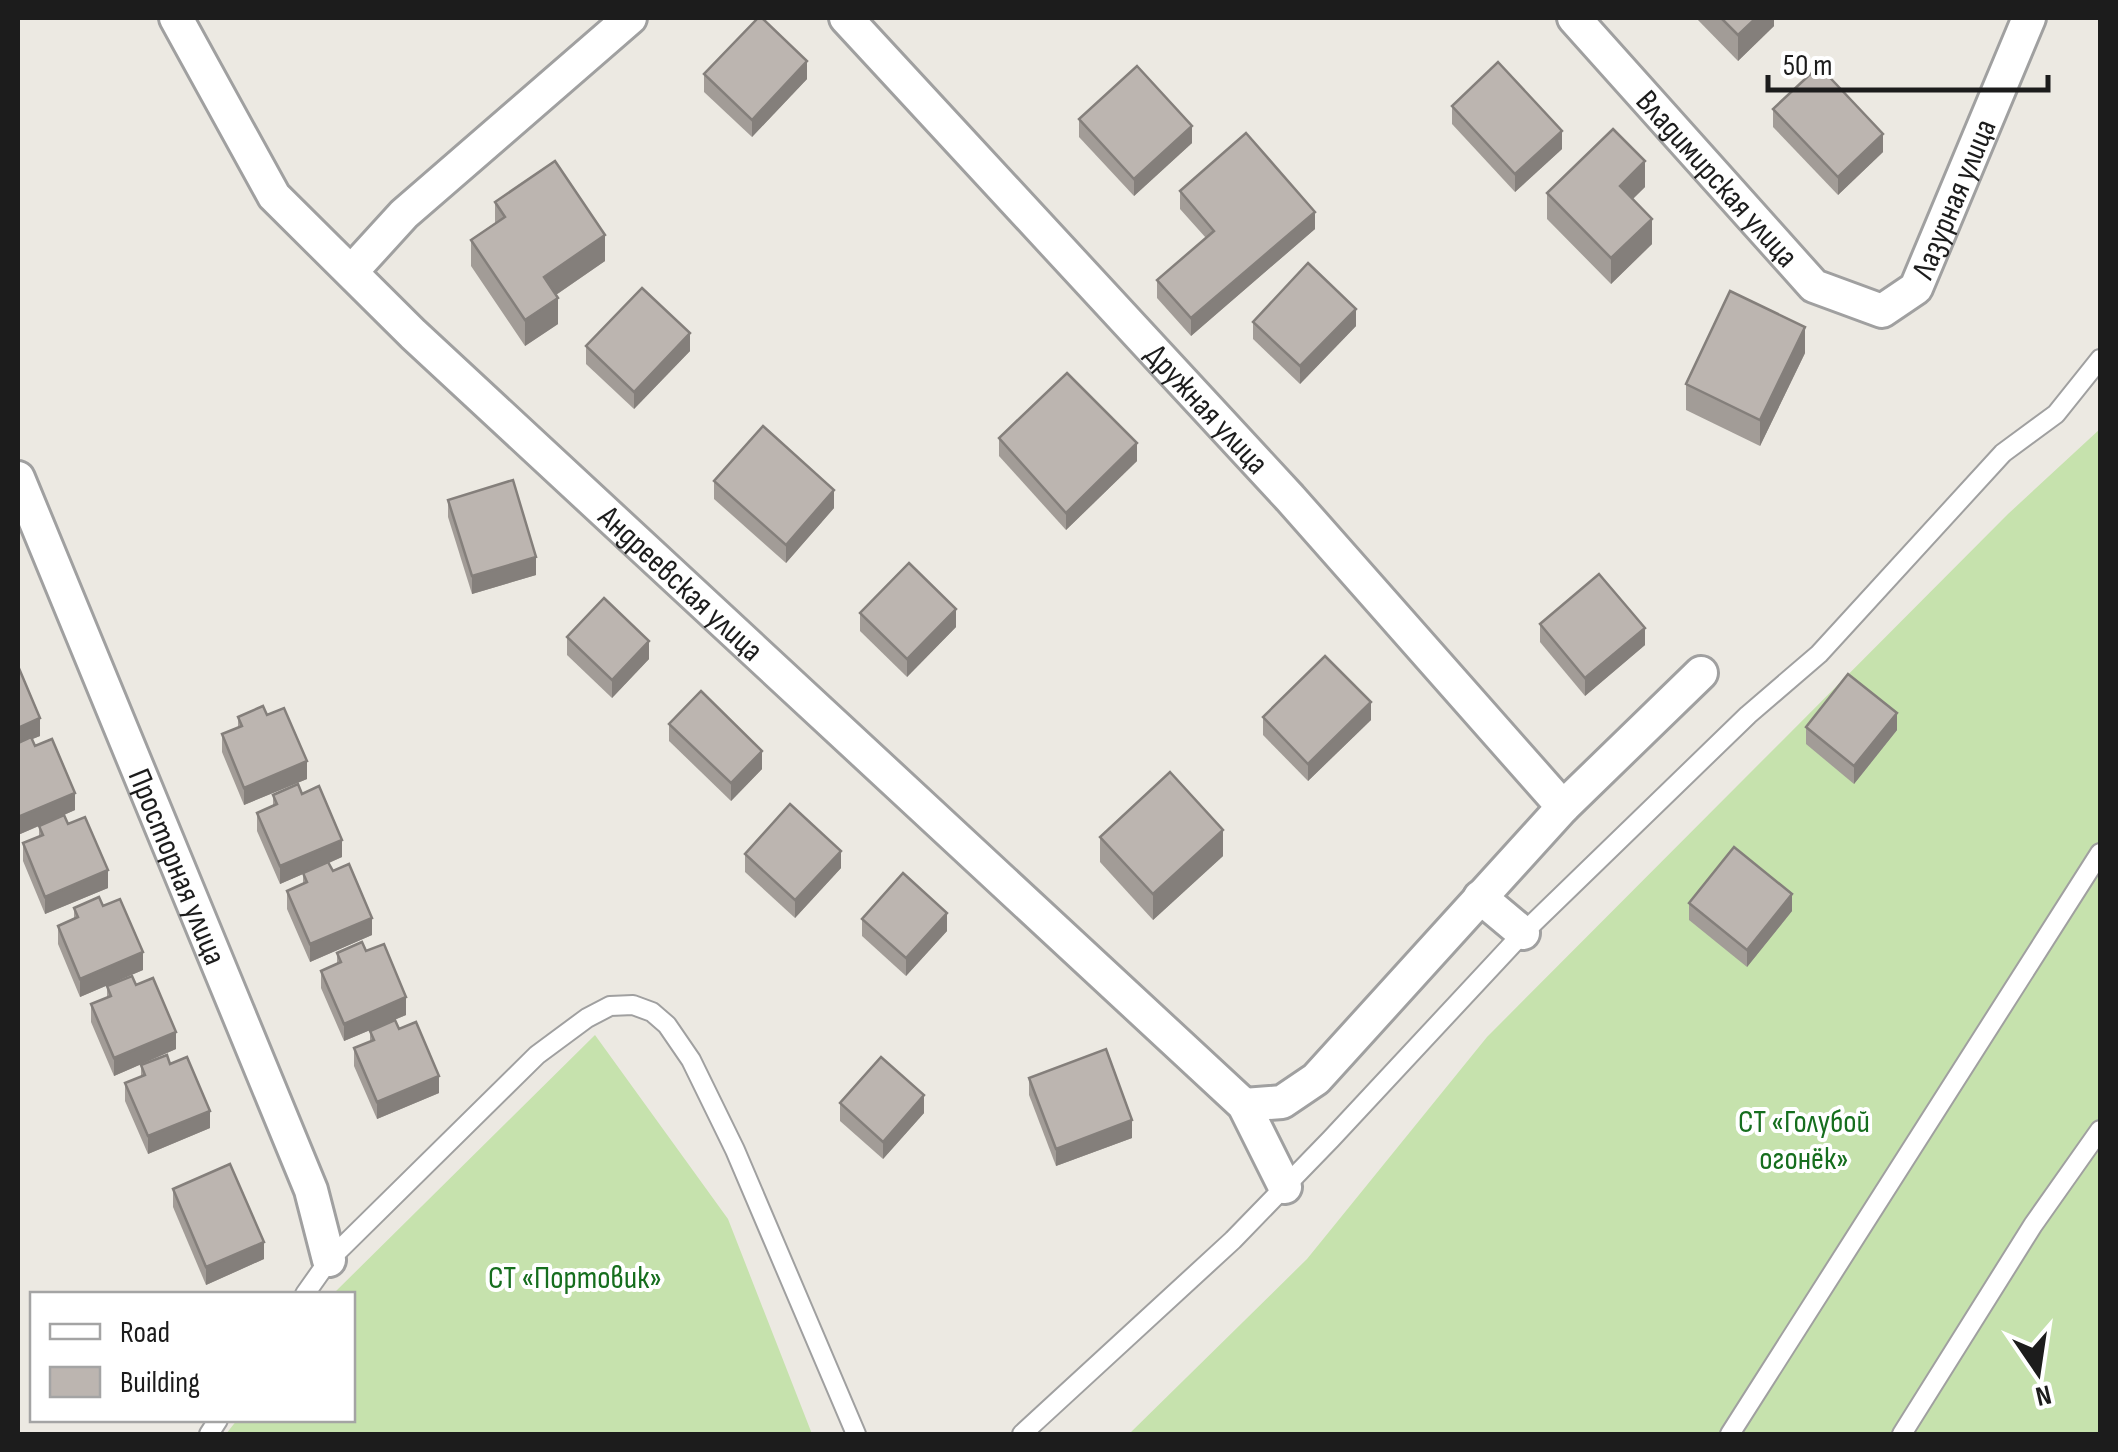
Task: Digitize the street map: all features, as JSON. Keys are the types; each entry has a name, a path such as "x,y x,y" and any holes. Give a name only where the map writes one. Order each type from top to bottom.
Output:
{"street":[{"name":"Андреевская улица","path":"176,18 274,196 412,334 1244,1105"},
{"path":"352,271 404,214 630,18"},
{"name":"Дружная улица","path":"846,18 1290,498 1563,807"},
{"name":"Владимирская улица","path":"1574,18 1814,286 1882,311"},
{"name":"Лазурная улица","path":"1882,311 1916,288 2030,18"},
{"name":"Просторная улица","path":"18,478 311,1190 329,1260"},
{"path":"1285,1186 1244,1105 1282,1102 1316,1079 1563,807 1702,673"},
{"path":"1480,897 1524,933"}],"lane":[{"path":"1022,1434 1232,1240 1524,933 1748,716 1818,654 2002,453 2056,414 2100,359"},
{"path":"1730,1434 2100,852"},
{"path":"306,1292 329,1260 537,1055 610,1006 634,1006 652,1012 667,1025 691,1060 735,1150 856,1434"},
{"path":"1902,1434 2033,1225 2100,1130"}],"green space":[{"name":"СТ «Голубой огонёк»","path":"2100,429 2100,1434 1129,1434 1307,1259 1487,1037 2008,514"},
{"name":"СТ «Портовик»","path":"595,1035 728,1219 812,1434 226,1434 235,1422 355,1422 355,1292 335,1292"}],"building":[{"path":"758,18 807,61 752,120 704,74"},
{"path":"1721,18 1756,18 1738,35"},
{"path":"1498,62 1562,131 1515,174 1452,106"},
{"path":"1137,66 1192,126 1134,179 1079,119"},
{"path":"1819,66 1883,134 1838,177 1773,109"},
{"path":"1613,129 1645,161 1620,186 1652,219 1611,258 1547,193"},
{"path":"1246,133 1315,212 1191,318 1157,280 1214,231 1180,191"},
{"path":"555,161 605,235 544,277 558,298 525,320 471,240 505,217 495,202"},
{"path":"1308,263 1356,309 1300,366 1253,322"},
{"path":"642,288 690,333 634,392 586,346"},
{"path":"1730,291 1805,327 1760,420 1686,384"},
{"path":"1067,373 1137,443 1066,513 999,438"},
{"path":"763,426 834,490 786,545 714,481"},
{"path":"513,480 536,557 472,576 448,500"},
{"path":"909,563 956,609 907,659 860,613"},
{"path":"1599,574 1645,628 1585,678 1540,624"},
{"path":"604,598 649,641 612,680 567,637"},
{"path":"1325,656 1371,702 1308,764 1263,717"},
{"path":"18,666 40,718 18,728"},
{"path":"1848,674 1897,713 1854,766 1806,727"},
{"path":"701,691 762,751 731,783 669,724"},
{"path":"263,706 267,715 284,708 307,761 244,788 222,734 242,726 238,717"},
{"path":"31,737 35,746 52,739 75,793 18,817 18,743"},
{"path":"1170,772 1223,830 1153,894 1100,837"},
{"path":"298,784 302,794 319,786 342,840 280,866 257,813 277,804 273,795"},
{"path":"790,804 841,851 795,900 745,854"},
{"path":"64,815 68,824 85,817 108,870 45,897 23,843 43,835 39,826"},
{"path":"1734,847 1792,894 1747,950 1689,903"},
{"path":"328,862 333,871 349,864 372,918 310,944 287,891 307,882 303,873"},
{"path":"903,873 947,913 906,958 862,919"},
{"path":"99,897 103,906 120,899 143,952 80,979 58,926 78,917 74,908"},
{"path":"362,942 366,951 384,944 406,997 344,1024 321,971 341,962 337,953"},
{"path":"132,976 136,985 153,978 176,1032 114,1058 91,1004 111,996 107,986"},
{"path":"395,1020 399,1029 416,1022 439,1076 377,1102 354,1048 374,1040 370,1031"},
{"path":"1106,1049 1132,1120 1056,1149 1029,1078"},
{"path":"167,1055 170,1064 187,1057 210,1111 148,1136 125,1083 145,1075 141,1065"},
{"path":"881,1057 924,1095 883,1142 840,1103"},
{"path":"230,1164 264,1242 206,1267 173,1189"}]}
